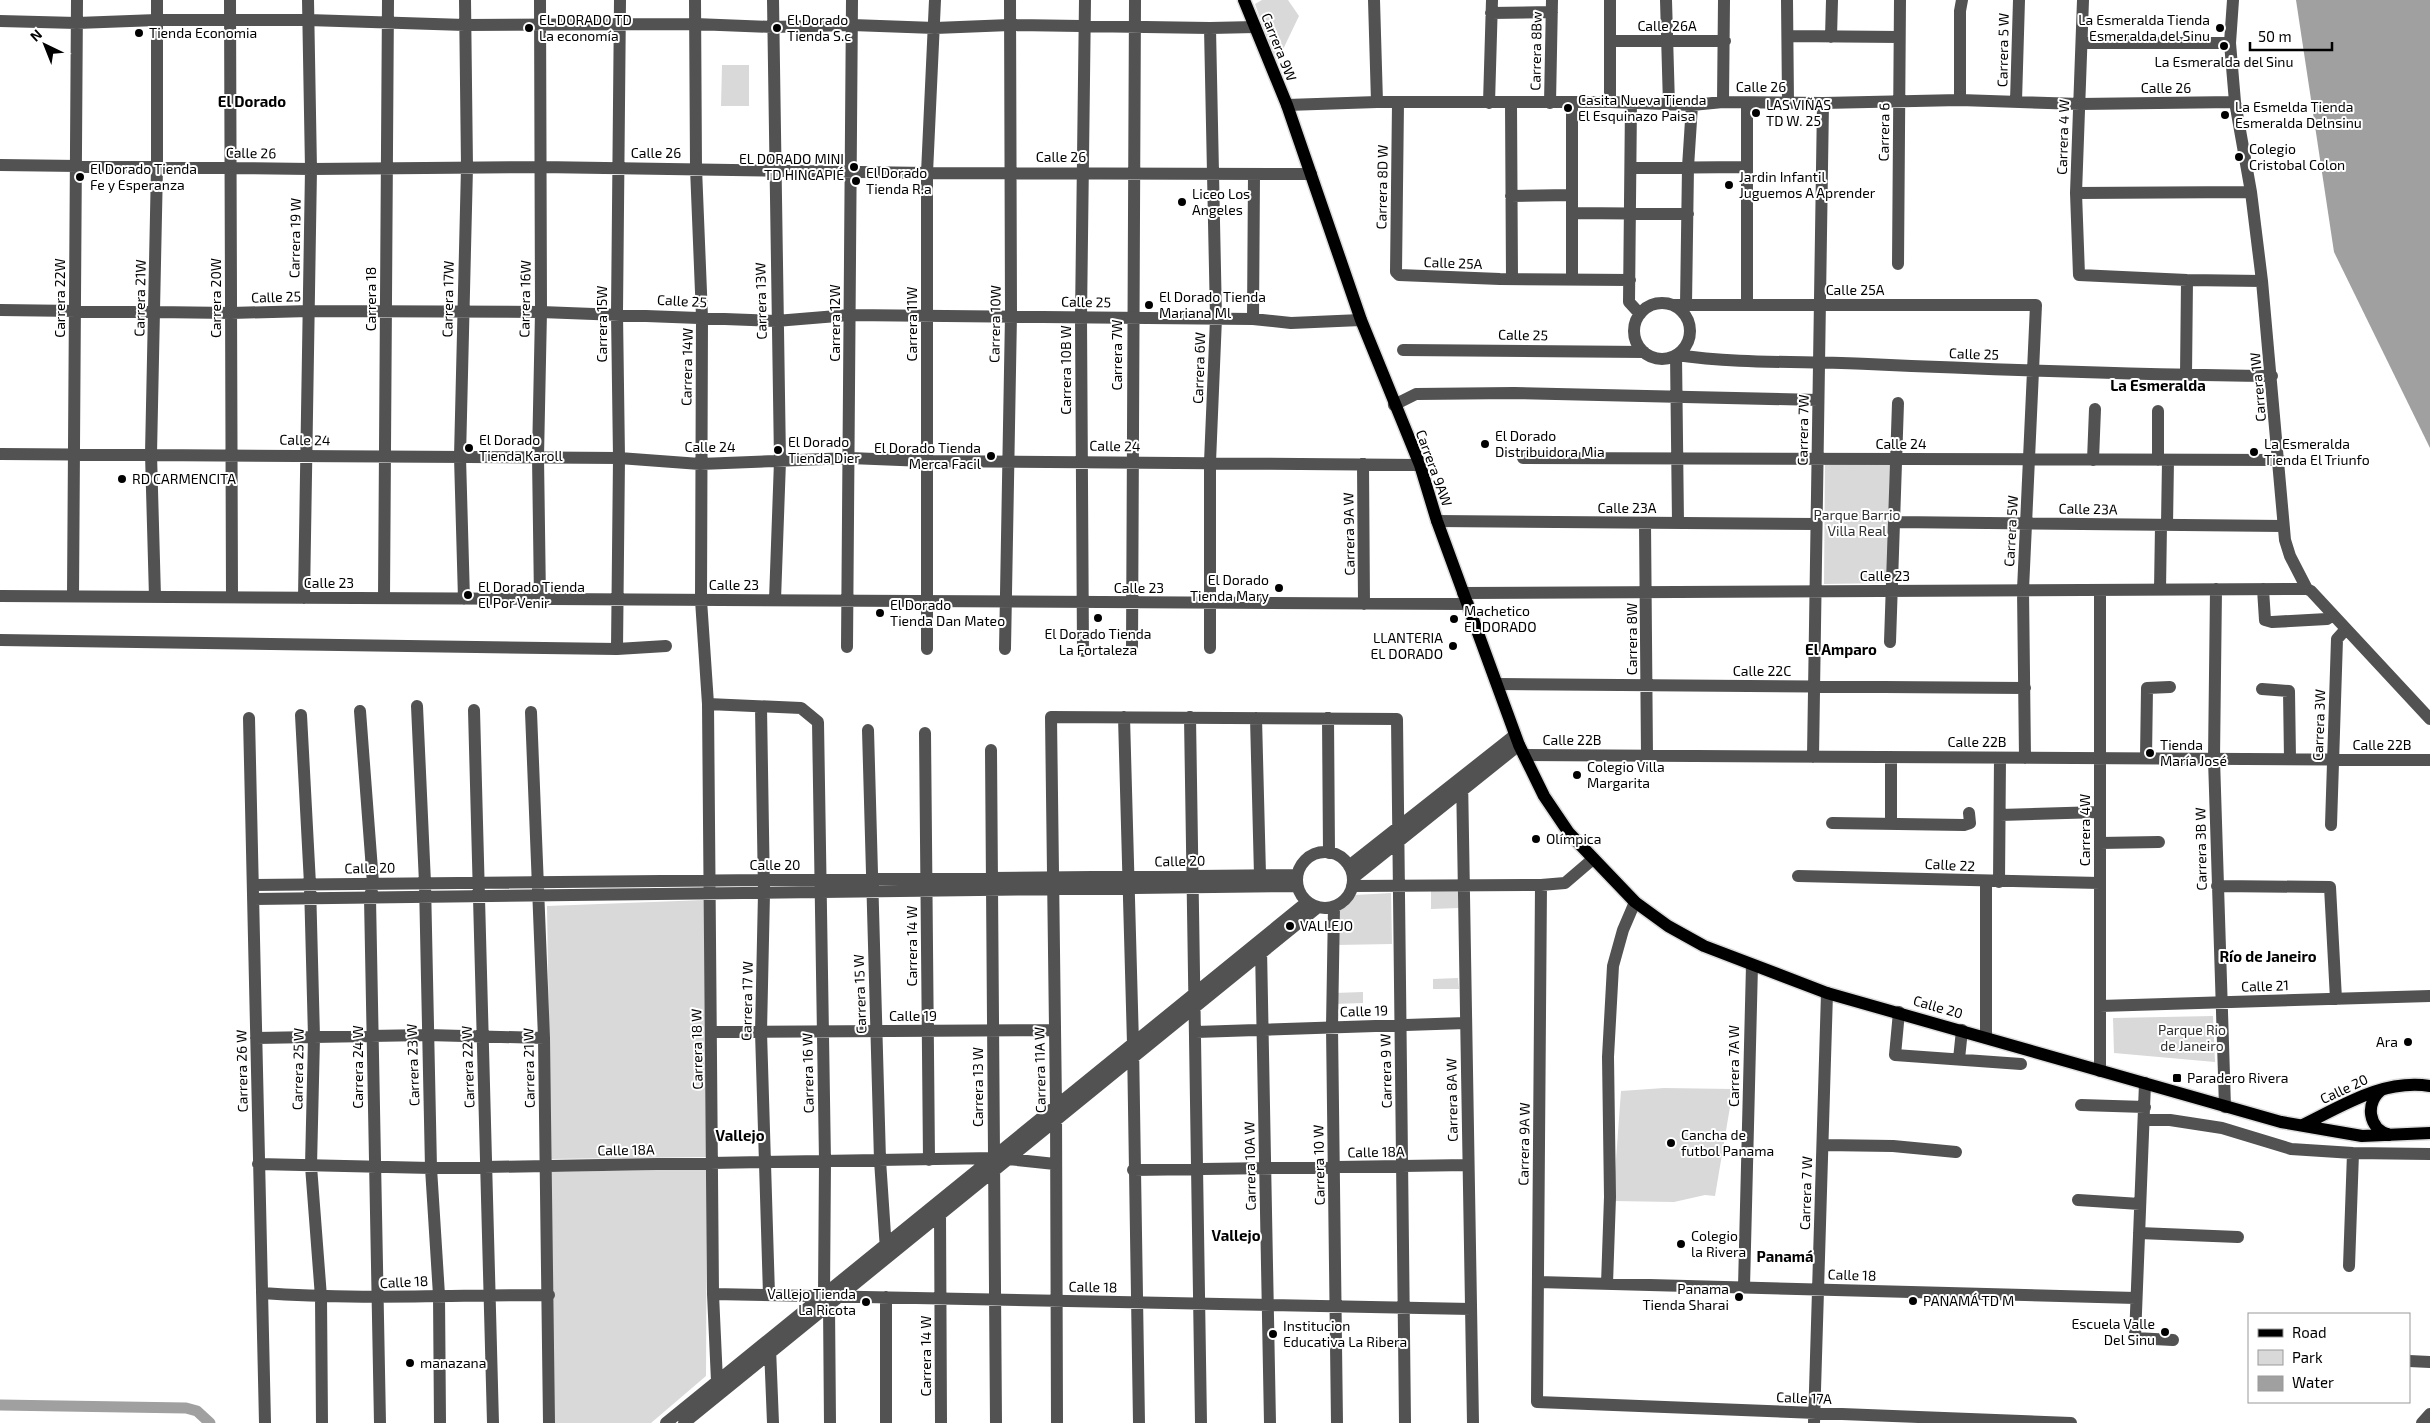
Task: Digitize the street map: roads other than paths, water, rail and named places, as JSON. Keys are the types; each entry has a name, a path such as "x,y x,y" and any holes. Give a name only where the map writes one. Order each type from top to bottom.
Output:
{"main road":[{"name":"Carrera 9W","path":"1244,0 1286,105"},
{"name":"Carrera 9AW","path":"1286,105 1361,320 1420,465 1437,521 1520,745 1544,796 1569,833"},
{"name":"Calle 20","path":"1569,833 1635,902 1668,926 1704,946 1827,993 1962,1030 2225,1107 2303,1126 2362,1136 2424,1134"},
{"name":"Calle 20","path":"2303,1126 2367,1093 2385,1088 2427,1084"},
{"path":"2385,1088 2374,1097 2370,1111 2374,1125 2385,1134 2392,1136"},
{"path":"2424,1134 2430,1126"}],"street":[{"name":"Carrera 22W","path":"74,596 77,0"},
{"name":"Carrera 21W","path":"155,597 151,454 157,167 157,0"},
{"name":"Carrera 20W","path":"230,0 232,167 230,454 232,597"},
{"name":"Carrera 19 W","path":"304,598 311,169 308,0"},
{"name":"Carrera 18","path":"384,598 388,0"},
{"name":"Carrera 17W","path":"464,598 460,457 466,167 465,0"},
{"name":"Carrera 16W","path":"540,0 541,167 538,457 540,599"},
{"name":"Carrera 15W","path":"617,649 619,458 617,313 620,0"},
{"name":"Carrera 14W","path":"695,0 696,168 702,317 701,600 708,704"},
{"name":"Carrera 13W","path":"772,0 776,321 780,461 775,600"},
{"name":"Carrera 12W","path":"847,647 849,601 852,0"},
{"name":"Carrera 11W","path":"927,648 925,461 927,173 936,0"},
{"name":"Carrera 10W","path":"1005,649 1010,315 1010,0"},
{"name":"Carrera 10B W","path":"1083,651 1081,316 1085,0"},
{"name":"Carrera 7W","path":"1132,650 1132,317 1135,0"},
{"path":"1374,0 1377,102"},
{"path":"1489,103 1492,0"},
{"path":"1610,0 1610,102"},
{"path":"1666,0 1669,105"},
{"path":"1723,102 1724,0"},
{"path":"1787,0 1788,102"},
{"path":"1831,37 1832,0"},
{"name":"Carrera 6","path":"1898,264 1900,0"},
{"path":"1960,100 1960,11 1962,0"},
{"name":"Carrera 5 W","path":"2016,101 2019,0"},
{"name":"Carrera 4 W","path":"2083,0 2083,43 2076,194 2079,275 2187,280"},
{"name":"Carrera 1W","path":"2233,0 2230,43 2235,102 2251,192 2262,281 2280,460 2283,526 2290,556 2307,589 2430,719"},
{"path":"1491,13 1552,6"},
{"name":"Carrera 8Bw","path":"1550,103 1552,6"},
{"path":"0,21 77,23 157,20 308,20 465,25 620,26 695,24 772,27 852,25 935,28 1010,25 1255,27"},
{"name":"Carrera 6W","path":"1210,28 1216,318 1210,462 1210,648"},
{"path":"1788,36 1899,37"},
{"name":"Calle 26A","path":"1610,41 1724,41"},
{"path":"2083,43 2230,43"},
{"name":"Calle 26","path":"1286,105 1377,102 1610,102 1669,105 1723,102 1823,103 1960,100 2080,104 2235,102"},
{"name":"Carrera 8D W","path":"1396,272 1398,103"},
{"path":"1511,103 1512,278"},
{"path":"1572,103 1570,195 1572,213 1572,279"},
{"path":"1632,103 1629,302 1640,314"},
{"path":"1747,305 1748,103"},
{"name":"Carrera 7W","path":"1813,757 1823,103"},
{"path":"1680,305 1662,303 1650,306 1640,314 1634,333 1637,343 1644,352 1659,359 1676,355 1686,347 1690,335 1690,323 1680,305 1688,214 1688,167 1692,104"},
{"name":"Calle 26","path":"0,165 311,169 541,167 696,168 774,172 1311,174"},
{"path":"1632,168 1747,167"},
{"path":"1253,319 1254,174"},
{"path":"2076,194 2251,192"},
{"path":"1511,196 1570,195"},
{"path":"1572,213 1688,214"},
{"name":"Calle 25A","path":"1396,272 1402,277 1630,280"},
{"path":"2186,375 2187,280 2262,281"},
{"name":"Calle 25A","path":"1680,305 2036,305"},
{"name":"Carrera 5W","path":"2025,758 2023,590 2036,305"},
{"name":"Calle 25","path":"0,310 231,313 308,311 617,313 776,321 849,315 1216,318 1291,323 1361,320"},
{"name":"Calle 25","path":"1403,350 1644,352"},
{"path":"1676,355 1678,523"},
{"name":"Calle 25","path":"1676,355 1727,361 1819,362 2033,371 2272,376"},
{"path":"1394,405 1416,394 1514,393 1818,400"},
{"path":"1890,642 1898,403"},
{"path":"2093,460 2095,409"},
{"path":"2158,411 2163,460 2164,525 2160,590"},
{"name":"Calle 24","path":"0,454 619,458 700,464 850,458 925,461 1008,460 1420,465"},
{"name":"Calle 24","path":"1523,458 2280,460"},
{"name":"Carrera 9A W","path":"1363,464 1364,604"},
{"name":"Calle 23A","path":"1437,521 1816,524"},
{"name":"Calle 23A","path":"1894,522 2283,526"},
{"name":"Carrera 8W","path":"1645,523 1647,756"},
{"name":"Carrera 3B W","path":"2216,589 2214,759 2225,1107"},
{"path":"2263,589 2265,620 2272,622 2327,620 2333,615"},
{"name":"Calle 23","path":"0,596 1364,604 1647,592 2307,589"},
{"name":"Carrera 4W","path":"2100,590 2100,1071"},
{"name":"Carrera 3W","path":"2330,825 2337,639 2346,629"},
{"path":"0,640 617,649 666,646"},
{"name":"Calle 22C","path":"1498,684 2025,688"},
{"path":"2146,758 2148,688 2170,687"},
{"path":"2262,689 2289,691 2290,759"},
{"path":"708,704 761,707"},
{"name":"Carrera 18 W","path":"708,704 714,1163 713,1294 719,1387"},
{"name":"Carrera 23 W","path":"417,706 425,883 427,1034 432,1168 439,1295 440,1423"},
{"name":"Carrera 16 W","path":"761,707 801,708 818,722 826,1301 830,1423"},
{"name":"Carrera 17 W","path":"761,707 764,886 761,1032 763,1162 769,1295"},
{"name":"Carrera 22 W","path":"474,710 492,1423"},
{"name":"Carrera 24 W","path":"360,711 373,884 370,898 373,1168 380,1423"},
{"name":"Carrera 21 W","path":"531,712 544,1038 549,1295 549,1423"},
{"name":"Carrera 25 W","path":"301,715 310,884 314,1037 311,1166 321,1297 322,1423"},
{"name":"Carrera 11A W","path":"1057,1423 1056,1106 1051,717 1124,717"},
{"path":"1139,1423 1133,1170 1133,1044 1124,717 1328,718 1329,852"},
{"path":"1190,717 1201,1423"},
{"name":"Carrera 26 W","path":"249,718 265,1423"},
{"path":"1256,718 1260,875"},
{"name":"Carrera 9 W","path":"1328,718 1397,718 1405,1423"},
{"name":"Carrera 15 W","path":"868,730 880,1160 886,1251"},
{"name":"Carrera 14 W","path":"926,733 929,1160"},
{"path":"666,1423 770,1353 826,1301 886,1251 940,1215 1056,1106 1261,939 1312,905 1334,906 1348,896 1351,876 1398,827 1462,777 1520,745"},
{"path":"1351,876 1399,841 1520,745"},
{"name":"Calle 22B","path":"1520,745 1647,756 2430,760"},
{"name":"Carrera 13 W","path":"991,750 996,1423"},
{"path":"1891,757 1891,823"},
{"path":"1986,1037 1992,882 2000,815 2000,758"},
{"name":"Carrera 8A W","path":"1462,777 1473,1423"},
{"path":"2000,815 2100,812"},
{"path":"1832,823 1964,825 1970,823 1969,813"},
{"path":"2100,843 2159,842"},
{"path":"1312,905 1297,880 1302,865 1309,857 1318,853 1329,852 1340,857 1351,876 1399,886 1541,885 1565,883 1593,859"},
{"name":"Calle 20","path":"1193,881 1260,875 1297,880"},
{"name":"Calle 22","path":"1798,876 1992,882 2100,882"},
{"name":"Calle 20","path":"253,885 710,880 764,886 821,886 1297,880"},
{"path":"593,881 594,895"},
{"path":"644,894 645,881"},
{"name":"Carrera 9A W","path":"1537,1402 1541,885"},
{"name":"Calle 20","path":"253,899 710,894 764,886"},
{"path":"2217,886 2330,887 2336,999"},
{"path":"1607,1284 1610,1197 1608,1057 1613,966 1623,930 1635,902"},
{"path":"684,1423 770,1338 826,1301 842,1296 886,1251 941,1200 994,1164 1008,1159 1262,953 1312,905"},
{"name":"Carrera 10 W","path":"1334,906 1332,1027 1337,1423"},
{"name":"Carrera 10A W","path":"1261,939 1270,1423"},
{"name":"Carrera 7A W","path":"1744,1287 1749,1014 1752,964"},
{"name":"Carrera 7 W","path":"1814,1418 1827,993"},
{"name":"Calle 21","path":"2100,1006 2430,996"},
{"path":"1899,1012 1895,1054 2021,1064"},
{"name":"Calle 19","path":"1196,1032 1466,1023"},
{"name":"Calle 19","path":"712,1032 1055,1030"},
{"path":"1959,1059 1962,1030"},
{"path":"256,1038 373,1037 427,1034 544,1038"},
{"path":"2146,1083 2135,1338 2173,1340"},
{"path":"2081,1106 2145,1107"},
{"path":"2144,1120 2170,1120 2222,1128 2291,1149 2353,1153 2430,1154"},
{"path":"1822,1145 1893,1146 1956,1152"},
{"path":"2349,1266 2353,1153"},
{"path":"1008,1159 1055,1164"},
{"name":"Calle 18A","path":"258,1164 432,1168 929,1160 994,1164"},
{"name":"Calle 18A","path":"1133,1170 1468,1166"},
{"name":"Carrera 14 W","path":"941,1200 941,1423"},
{"path":"2078,1200 2140,1204"},
{"path":"2139,1233 2238,1237"},
{"name":"Calle 18","path":"1538,1282 2136,1298"},
{"name":"Calle 18","path":"262,1293 378,1298 439,1295 549,1295"},
{"path":"713,1294 769,1295 826,1301"},
{"name":"Calle 18","path":"842,1296 1471,1309"},
{"path":"886,1297 886,1423"},
{"path":"770,1338 773,1423"},
{"path":"2410,1361 2430,1362"},
{"name":"Calle 17A","path":"1537,1402 1814,1418 2071,1423"},
{"path":"2422,1423 2430,1414"}],"water":[{"path":"2296,0 2430,0 2430,448 2334,252"}],"waterway":[{"path":"0,1405 186,1408 197,1411 210,1423"}],"place":[{"name":"EL DORADO TD La economía","path":"529,28"},
{"name":"El Dorado Tienda S.c","path":"777,28"},
{"name":"La Esmeralda Tienda Esmeralda del Sinu","path":"2220,28"},
{"name":"Tienda Economia","path":"139,33"},
{"name":"La Esmeralda del Sinu","path":"2224,46"},
{"name":"Casita Nueva Tienda El Esquinazo Paisa","path":"1568,108"},
{"name":"LAS VIÑAS TD W. 25","path":"1756,113"},
{"name":"La Esmelda Tienda Esmeralda Delnsinu","path":"2225,115"},
{"name":"Colegio Cristobal Colon","path":"2239,157"},
{"name":"EL DORADO MINI TD HINCAPIÉ","path":"854,167"},
{"name":"El Dorado Tienda Fe y Esperanza","path":"80,177"},
{"name":"El Dorado Tienda R.a","path":"856,181"},
{"name":"Jardin Infantil Juguemos A Aprender","path":"1729,185"},
{"name":"Liceo Los Angeles","path":"1182,202"},
{"name":"El Dorado Tienda Mariana Ml","path":"1149,305"},
{"name":"El Dorado Distribuidora Mia","path":"1485,444"},
{"name":"El Dorado Tienda Karoll","path":"469,448"},
{"name":"El Dorado Tienda Dier","path":"778,450"},
{"name":"La Esmeralda Tienda El Triunfo","path":"2254,452"},
{"name":"El Dorado Tienda Merca Facil","path":"991,456"},
{"name":"RD CARMENCITA","path":"122,479"},
{"name":"El Dorado Tienda Mary","path":"1279,588"},
{"name":"El Dorado Tienda El Por Venir","path":"468,595"},
{"name":"El Dorado Tienda Dan Mateo","path":"880,613"},
{"name":"El Dorado Tienda La Fortaleza","path":"1098,618"},
{"name":"Machetico EL DORADO","path":"1454,619"},
{"name":"LLANTERIA EL DORADO","path":"1453,646"},
{"name":"Tienda María José","path":"2150,753"},
{"name":"Colegio Villa Margarita","path":"1577,775"},
{"name":"Olímpica","path":"1536,839"},
{"name":"VALLEJO","path":"1290,926"},
{"name":"Ara","path":"2408,1042"},
{"name":"Paradero Rivera","path":"2177,1078"},
{"name":"Cancha de futbol Panama","path":"1671,1143"},
{"name":"Colegio la Rivera","path":"1681,1244"},
{"name":"Panama Tienda Sharai","path":"1739,1297"},
{"name":"PANAMÁ TD M","path":"1913,1301"},
{"name":"Vallejo Tienda La Ricota","path":"866,1302"},
{"name":"Escuela Valle Del Sinu","path":"2165,1332"},
{"name":"Institucion Educativa La Ribera","path":"1273,1334"},
{"name":"manazana","path":"410,1363"}],"district":[{"name":"El Dorado","path":"252,102"},
{"name":"La Esmeralda","path":"2158,386"},
{"name":"El Amparo","path":"1841,650"},
{"name":"Río de Janeiro","path":"2268,957"},
{"name":"Vallejo","path":"740,1136"},
{"name":"Vallejo","path":"1236,1236"},
{"name":"Panamá","path":"1785,1257"}],"park label":[{"name":"Parque Barrio Villa Real","path":"1857,524"},
{"name":"Parque Rio de Janeiro","path":"2192,1038"}]}
